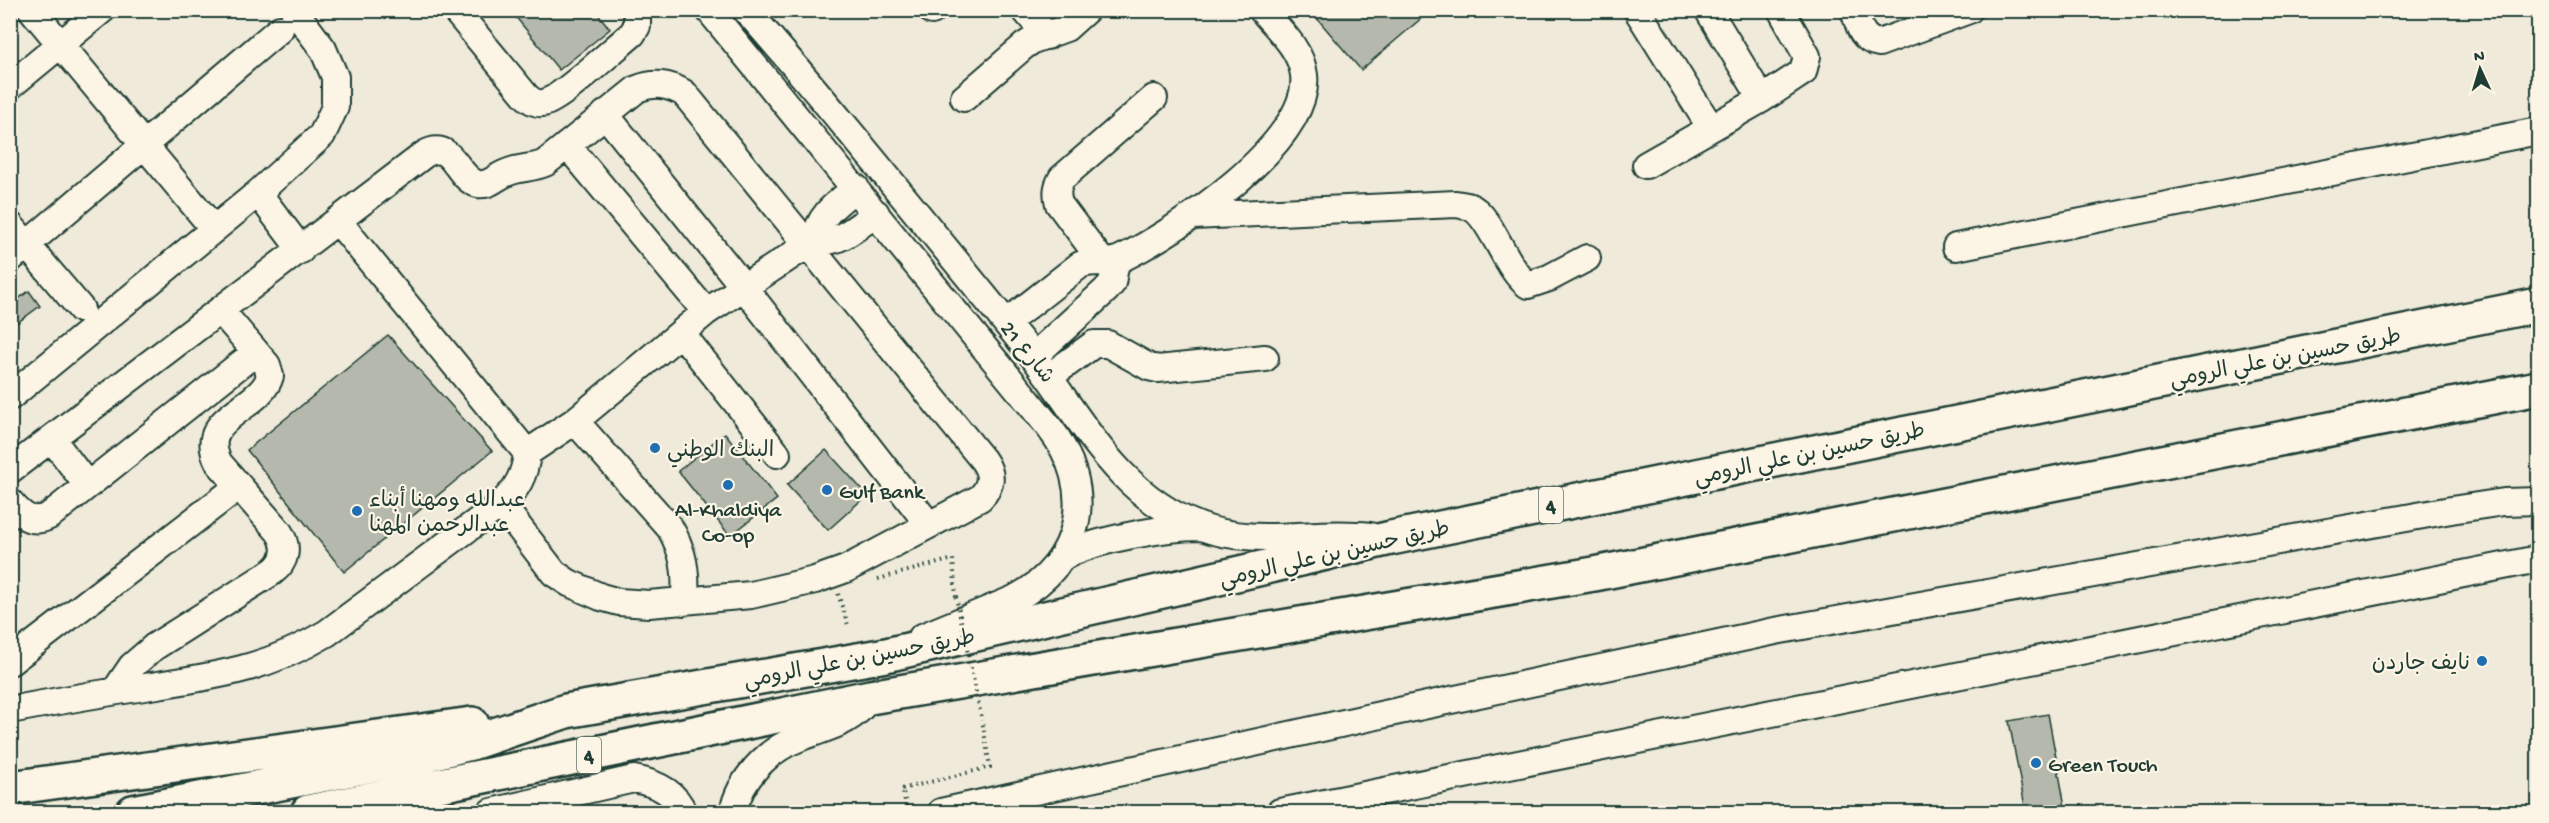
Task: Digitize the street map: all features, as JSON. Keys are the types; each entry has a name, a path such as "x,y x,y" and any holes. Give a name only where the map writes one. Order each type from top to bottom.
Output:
{"highway":[{"name":"طريق حسين بن علي الرومي","path":"133,813 423,755 481,740 566,711 886,655 1391,538 2538,305"},
{"name":"طريق حسين بن علي الرومي","path":"308,813 870,697 1594,574 2538,388"},
{"path":"10,788 566,711"}],"street":[{"path":"32,10 214,229"},
{"path":"10,86 102,10"},
{"path":"455,10 526,96 535,103 542,103 558,95 632,34 637,26 637,10"},
{"name":"شارع 21","path":"710,10 1049,427 1066,452 1077,488 1078,510 1075,526 1063,557 1053,570 1029,592 930,633 886,655"},
{"path":"727,32 745,10"},
{"name":"شارع 21","path":"745,10 1034,356 1099,449 1134,488 1154,504 1200,527 1225,534 1250,537 1343,534 1391,538"},
{"path":"1025,10 1047,36"},
{"path":"964,98 1024,46 1033,40 1066,28 1086,10"},
{"path":"1006,323 1080,265 1108,261 1151,243 1193,216 1278,141 1298,109 1305,86 1302,63 1289,40 1262,10"},
{"path":"1637,10 1711,128"},
{"path":"1708,10 1762,99"},
{"path":"1646,165 1799,76 1807,62 1804,51 1781,10"},
{"path":"1854,10 1864,35 1879,43 1969,10"},
{"path":"10,397 314,145 330,121 334,107 336,84 324,49 287,20 19,252"},
{"path":"10,470 430,152 435,150 446,153 469,179 484,184 504,174 536,167 545,162 637,89 661,84 684,93 811,242 988,467 990,484 980,498 846,569 815,580 751,595 649,604 619,602 601,597 569,583 554,573 501,504"},
{"path":"1034,356 1112,283 1108,261 1059,204 1058,186 1062,178 1154,98"},
{"path":"605,114 744,286 929,525"},
{"path":"1956,247 2538,131"},
{"path":"567,145 706,312"},
{"path":"811,242 826,213 856,188"},
{"path":"258,193 301,250"},
{"path":"1193,216 1456,204 1472,207 1481,217 1518,278 1528,285 1550,278 1587,258"},
{"path":"10,710 230,673 280,658 304,647 327,633 501,504 522,478 527,453 575,422 706,312 811,242 829,241 842,236 876,213"},
{"path":"338,221 527,453"},
{"path":"10,225 19,252 81,309"},
{"path":"115,691 132,666 154,647 272,572 283,561 284,538 219,463 214,454 213,443 216,432 269,382 270,370 221,311"},
{"path":"682,334 777,454"},
{"path":"1050,376 1094,344 1108,344 1149,367 1158,369 1265,358"},
{"path":"10,502 25,517 43,519 256,352"},
{"path":"2489,398 2538,407"},
{"path":"1049,427 1062,428 1068,425 1073,413 1071,407"},
{"path":"575,422 674,534 685,564 684,602"},
{"path":"52,439 87,485"},
{"path":"10,662 239,486"},
{"path":"941,813 1373,716 1775,631 2451,510 2504,502 2538,501"},
{"path":"1063,557 1096,543 1178,528 1200,527"},
{"path":"1280,813 2538,559"},
{"path":"733,813 741,789 754,770 774,751 796,739 845,722 860,711 870,697"},
{"path":"491,813 634,779 652,782 668,791 680,805 683,813"}],"path":[{"path":"874,580 953,559 956,597 990,767 902,789 908,813"},
{"path":"844,589 836,591 848,625"}],"building":[{"path":"510,10 595,10 610,29 559,70"},
{"path":"1310,10 1431,10 1361,70"},
{"path":"29,291 40,306 10,328 10,305"},
{"name":"عبدالله ومهنا أبناء عبدالرحمن المهنا","path":"388,335 492,451 344,572 247,450"},
{"name":"Al-Khaldiya Co-op","path":"725,433 777,499 730,536 678,471"},
{"name":"Gulf Bank","path":"826,450 867,495 828,530 787,485"},
{"path":"2048,714 2066,812 2026,812 2009,721"}],"place":[{"name":"البنك الوطني","path":"655,448"},
{"name":"Al-Khaldiya Co-op","path":"728,485"},
{"name":"Gulf Bank","path":"827,490"},
{"name":"عبدالله ومهنا أبناء عبدالرحمن المهنا","path":"357,511"},
{"name":"نايف جاردن","path":"2482,661"},
{"name":"Green Touch","path":"2036,763"}]}
